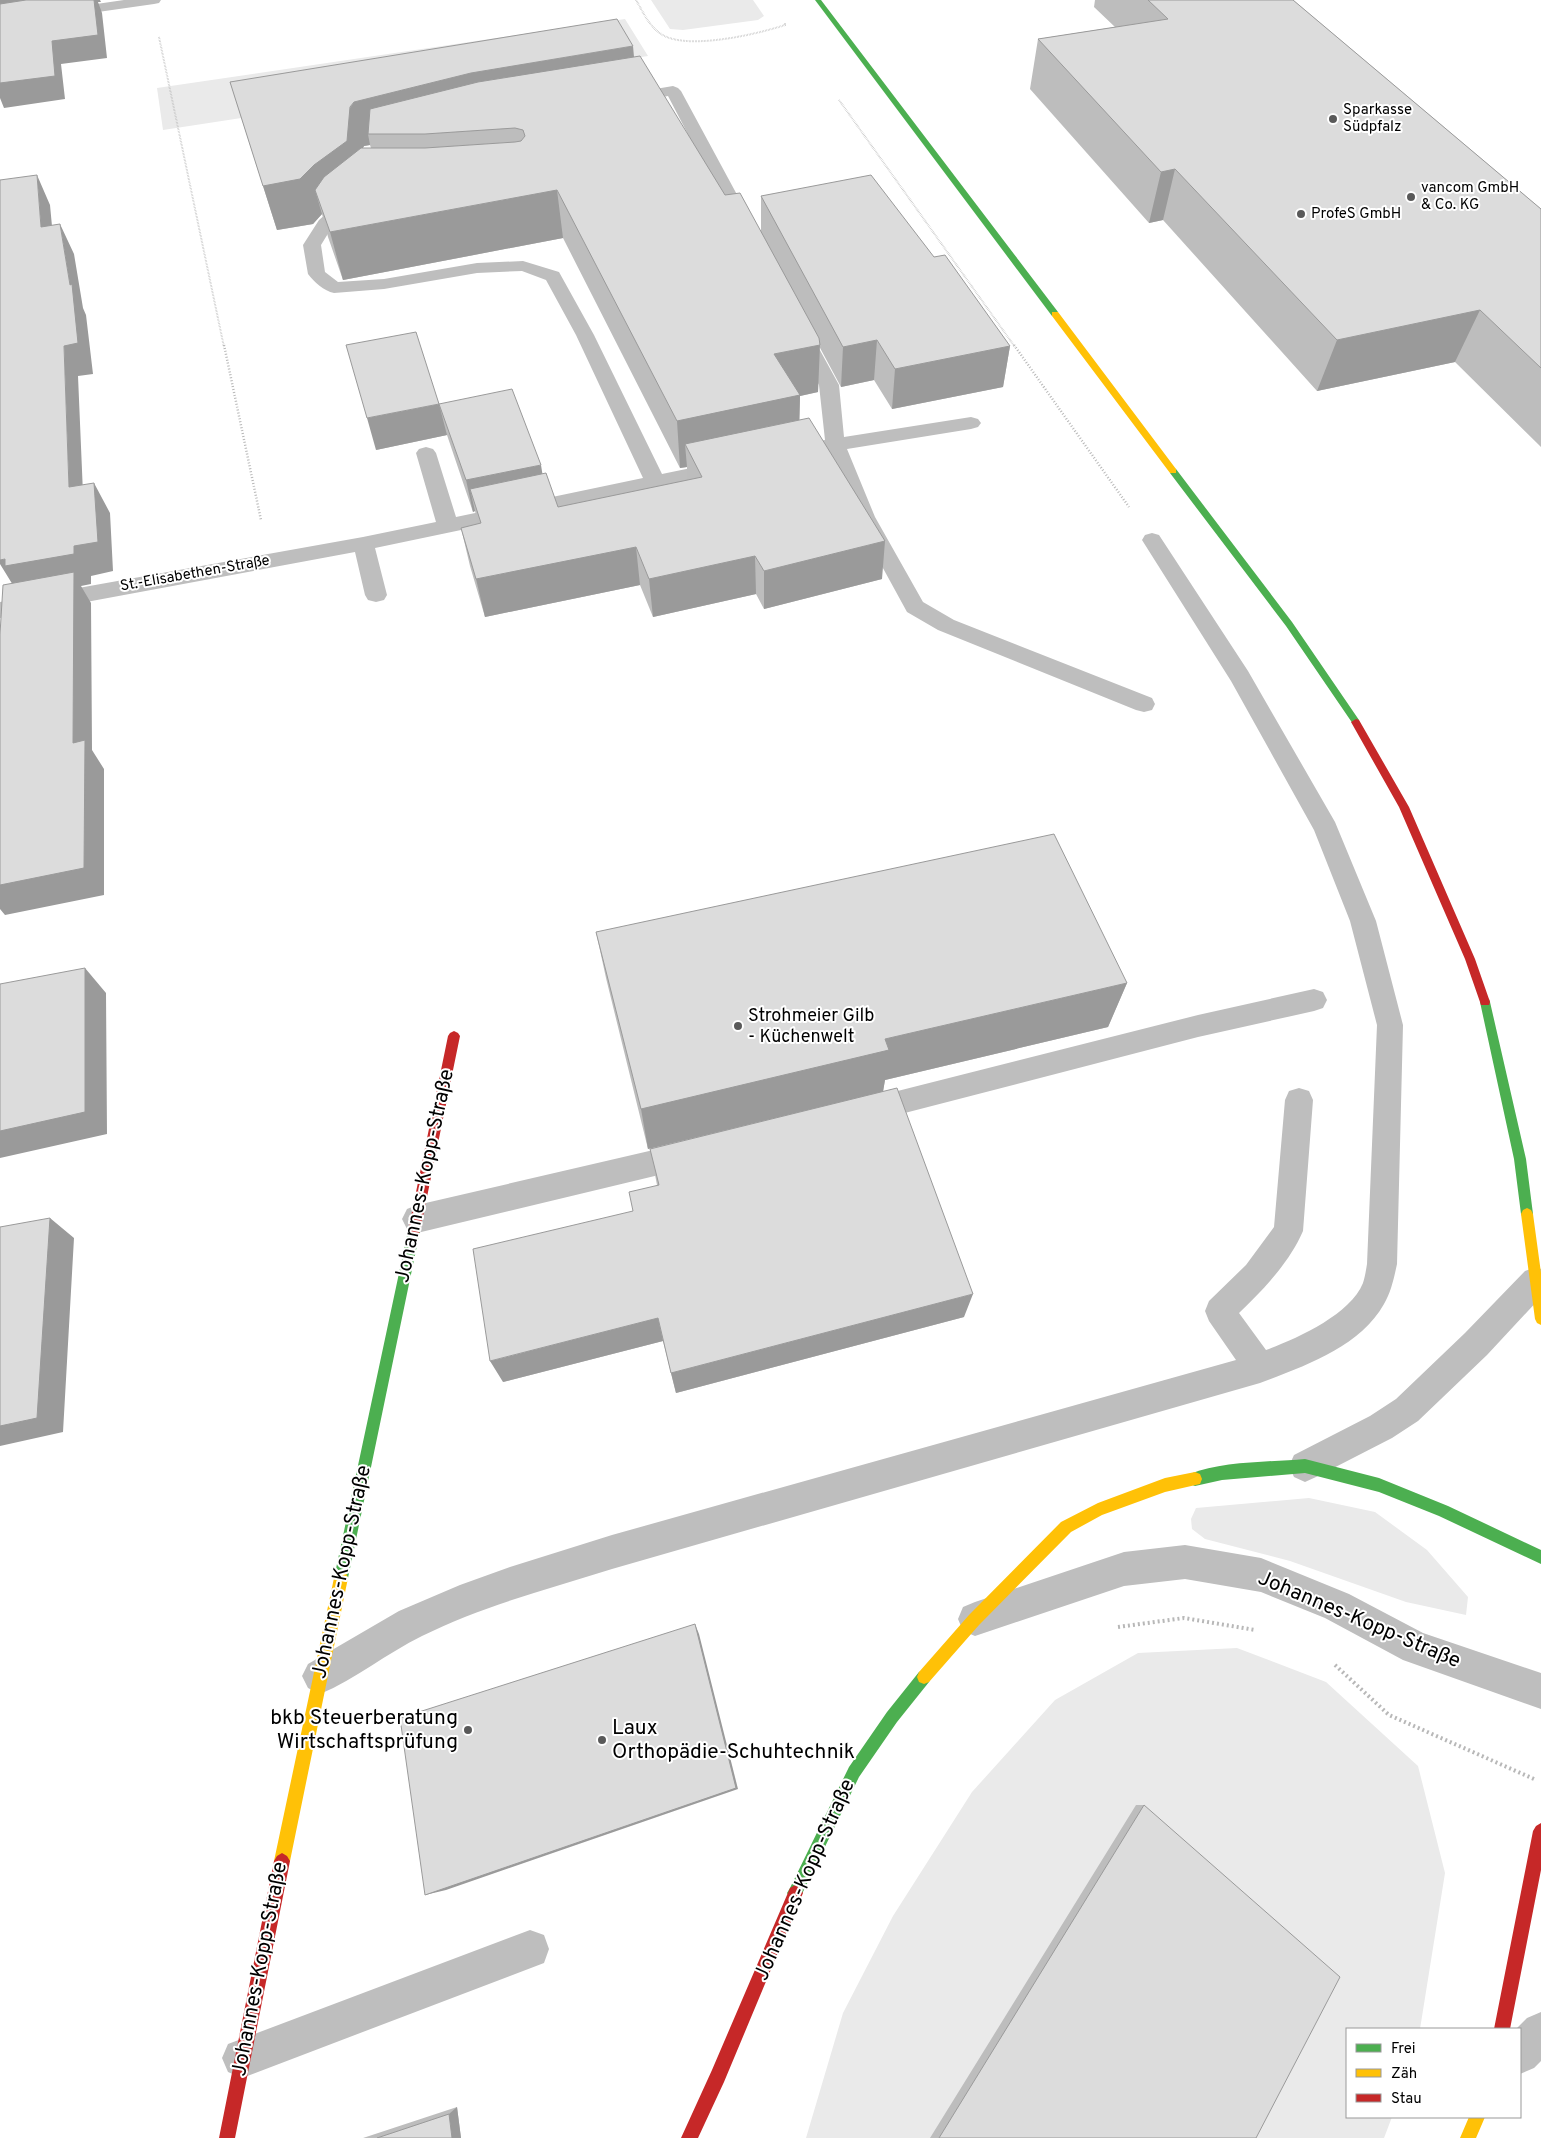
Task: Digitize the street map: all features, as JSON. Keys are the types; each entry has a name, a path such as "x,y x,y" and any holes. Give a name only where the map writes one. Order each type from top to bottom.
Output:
{"main road":[{"path":"818,0 1288,624 1356,722 1404,807 1470,959 1489,1015 1520,1159 1541,1319"},
{"name":"Johannes-Kopp-Straße","path":"226,2138 320,1676 454,1036"},
{"name":"Johannes-Kopp-Straße","path":"689,2138 718,2076 802,1875 854,1772 897,1710 974,1620 1066,1527 1098,1510 1135,1495 1200,1477 1305,1466 1379,1485 1443,1511 1541,1557"},
{"path":"1502,2028 1541,1831"},
{"path":"1468,2138 1477,2118"}],"street":[{"path":"0,22 152,0"},
{"path":"615,101 673,91 753,241"},
{"path":"368,188 325,224 318,234 312,245 317,274 334,288 384,284 477,268 523,266 553,276 585,335 656,482"},
{"path":"794,317 829,385 835,443 866,517 915,607 946,625 1144,704"},
{"path":"797,452 835,443 971,423"},
{"path":"426,453 448,526"},
{"name":"St.-Elisabethen-Straße","path":"0,610 363,544 741,464"},
{"path":"320,1676 378,1640 411,1623 445,1608 528,1578 1260,1368 1310,1348 1359,1314 1374,1293 1382,1264 1390,1025 1363,920 1326,829 1240,677 1152,540"},
{"path":"363,544 376,596"},
{"path":"841,1117 1188,1028 1314,1000"},
{"path":"1260,1368 1220,1311 1257,1275 1288,1232 1299,1100"},
{"path":"417,1219 715,1148"},
{"name":"Johannes-Kopp-Straße","path":"1305,1466 1381,1427 1407,1410 1476,1344 1536,1281"},
{"name":"Johannes-Kopp-Straße","path":"974,1620 1124,1570 1146,1565 1185,1562 1261,1575 1337,1606 1415,1648 1541,1691"},
{"path":"242,2058 530,1949"},
{"path":"1521,2053 1541,2032"}],"path":[{"path":"152,0 269,561"},
{"path":"636,0 653,28 664,36 681,40 708,40 763,32 785,24 787,16"},
{"path":"837,97 1152,540"},
{"path":"1111,1628 1184,1618 1264,1631"},
{"path":"1329,1660 1389,1715 1541,1783"}],"shaded area":[{"path":"651,0 753,0 764,16 758,20 683,30 670,29"},
{"path":"625,19 648,56 163,130 157,88"},
{"path":"1309,1498 1375,1512 1427,1550 1468,1597 1466,1615 1406,1602 1290,1561 1205,1539 1192,1529 1191,1519 1196,1508"},
{"path":"1237,1648 1326,1682 1418,1766 1445,1873 1420,2028 1346,2028 1346,2118 1392,2118 1384,2138 806,2138 843,2013 893,1916 972,1792 1055,1700 1138,1653"}],"building":[{"path":"26,0 94,0 98,35 52,41 55,76 0,83 0,4"},
{"path":"1148,0 1293,0 1541,209 1541,368 1480,310 1337,340 1175,169 1161,172 1038,39 1168,19"},
{"path":"617,19 633,46 471,73 354,102 350,107 347,141 314,165 300,179 263,186 230,82"},
{"path":"640,56 725,195 740,193 819,338 820,345 774,354 800,395 677,421 557,190 330,232 315,190 324,177 361,148 425,148 515,142 521,141 525,136 523,130 515,128 425,134 368,134 370,109 478,82"},
{"path":"37,175 41,227 60,224 70,285 72,284 78,343 64,346 69,487 94,483 98,542 74,546 74,554 5,566 5,559 0,560 0,180"},
{"path":"871,175 934,257 945,255 1010,346 895,369 877,340 843,347 761,196"},
{"path":"416,332 439,404 367,418 346,345"},
{"path":"512,389 541,465 466,480 439,404"},
{"path":"809,418 885,541 764,571 755,556 649,579 636,547 476,579 461,528 481,523 470,489 546,473 558,507 702,477 685,444"},
{"path":"74,572 73,743 85,740 84,868 0,885 0,634 3,585"},
{"path":"1054,834 1127,983 885,1039 889,1050 641,1109 596,932"},
{"path":"85,968 85,1112 0,1131 0,984"},
{"path":"897,1088 973,1294 671,1373 658,1318 490,1361 473,1249 633,1211 629,1192 659,1185 650,1149"},
{"path":"50,1218 37,1418 0,1426 0,1227"},
{"path":"695,1624 736,1788 425,1895 400,1718"},
{"path":"1144,1805 1340,1977 1256,2138 939,2138"},
{"path":"449,2114 452,2138 377,2138"}],"traffic: fast":[{"path":"818,0 1055,314"},
{"path":"1173,471 1289,624 1356,722"},
{"path":"1485,1002 1520,1159 1527,1214"},
{"path":"341,1578 414,1231"},
{"path":"1195,1479 1222,1473 1305,1466 1379,1485 1443,1511 1541,1557"},
{"path":"795,1893 854,1772 892,1717 924,1677"}],"traffic: slow":[{"path":"1055,314 1173,471"},
{"path":"1527,1214 1541,1319"},
{"path":"924,1677 974,1620 1066,1527 1098,1510 1165,1485 1195,1479"},
{"path":"282,1861 341,1578"},
{"path":"1468,2138 1477,2118"}],"traffic: jam":[{"path":"1356,722 1404,807 1470,959 1485,1002"},
{"path":"414,1231 454,1036"},
{"path":"1502,2028 1541,1831"},
{"path":"227,2138 282,1861"},
{"path":"689,2138 718,2076 795,1893"}],"place":[{"name":"Sparkasse Südpfalz","path":"1333,119"},
{"name":"vancom GmbH & Co. KG","path":"1411,197"},
{"name":"ProfeS GmbH","path":"1301,214"},
{"name":"Strohmeier Gilb - Küchenwelt","path":"738,1026"},
{"name":"bkb Steuerberatung Wirtschaftsprüfung","path":"468,1730"},
{"name":"Laux Orthopädie-Schuhtechnik","path":"602,1740"}]}
